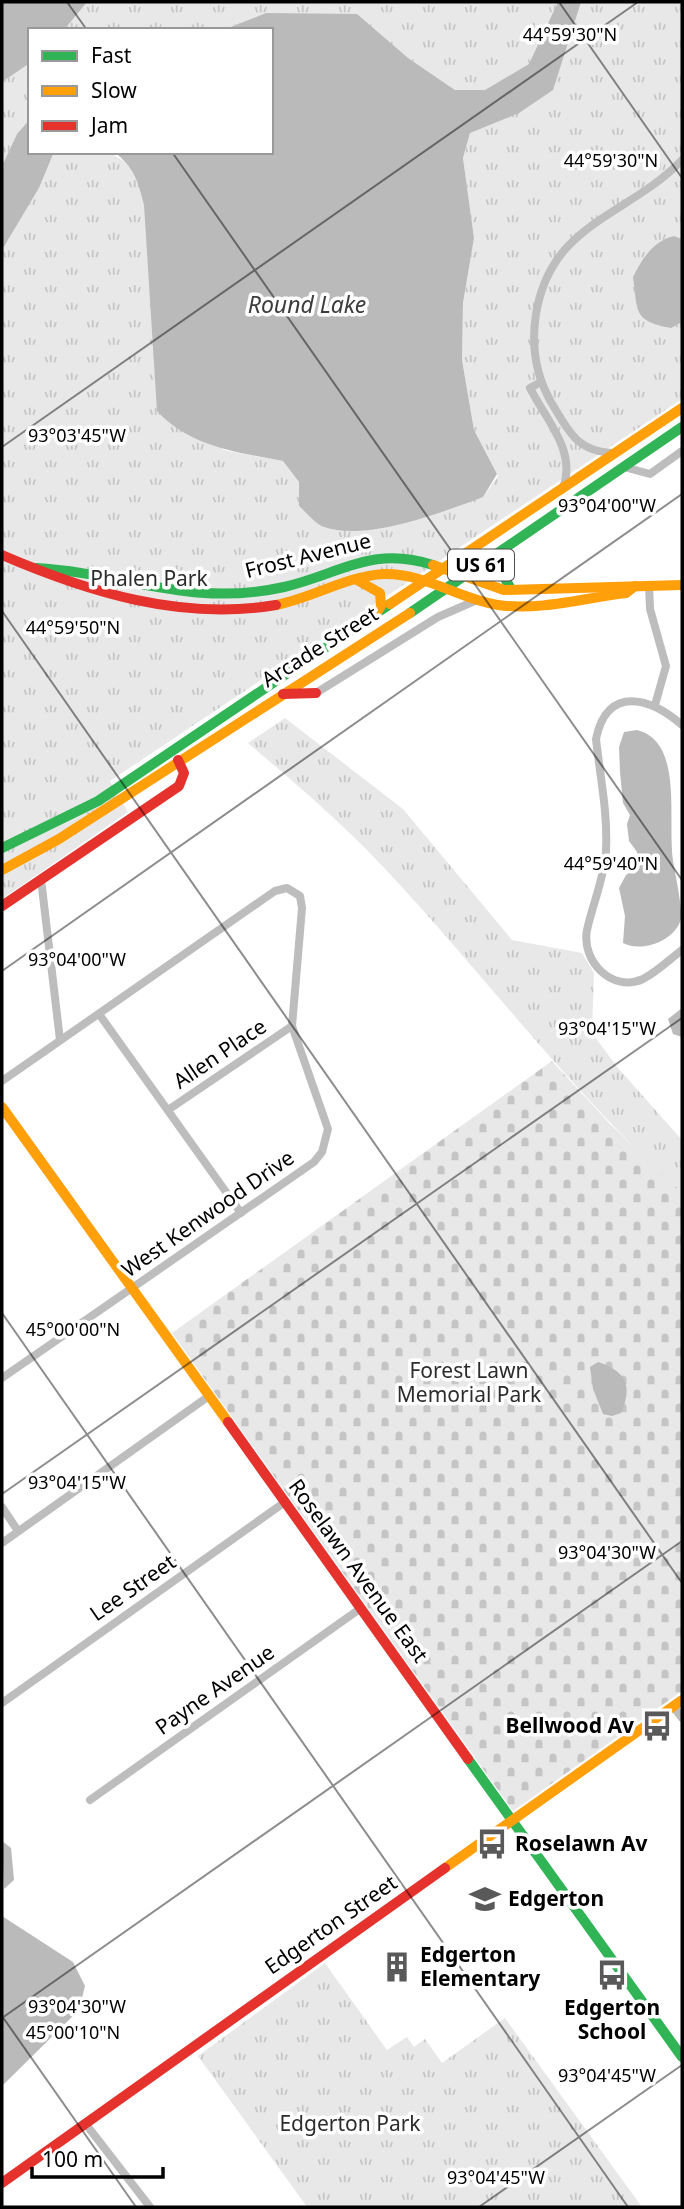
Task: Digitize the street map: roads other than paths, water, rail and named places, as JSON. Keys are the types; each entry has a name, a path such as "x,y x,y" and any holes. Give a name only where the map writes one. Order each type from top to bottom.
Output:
{"street":[{"path":"615,454 587,450 571,433 541,382 533,332 544,282 557,259 575,237 682,160"},
{"path":"541,382 530,388 559,440 569,467 563,490"},
{"name":"Arcade Street","path":"175,756 265,690 682,408"},
{"path":"550,425 561,418"},
{"name":"Arcade Street","path":"211,732 279,696 448,588 682,427"},
{"path":"559,440 571,433"},
{"path":"624,467 650,474 682,451"},
{"path":"509,546 499,564 499,574 511,589"},
{"name":"Frost Avenue","path":"2,555 57,579 101,592 163,604 205,608 251,608 290,602 357,580 387,574 429,580 477,600 502,606 626,593 635,586"},
{"name":"Frost Avenue","path":"36,568 62,568 157,590 202,594 249,593 294,584 373,557 394,556 444,570 486,586 511,589 682,585"},
{"path":"357,580 380,593 381,606 374,617"},
{"path":"649,586 650,609 666,666 655,705"},
{"path":"279,696 316,693 438,617 477,600"},
{"path":"682,725 655,705 643,701 621,704 604,718 598,729 596,738 607,840 603,877 587,930 586,945 597,968 618,981 642,979 682,950"},
{"path":"2,906 179,786 184,780 184,771 175,756"},
{"name":"US 61","path":"2,848 98,800 175,756"},
{"name":"US 61","path":"2,870 59,839 175,756"},
{"path":"41,879 60,1040"},
{"path":"2,1081 275,891 287,888 296,891 302,902 292,1026"},
{"path":"99,1014 241,1213"},
{"name":"Allen Place","path":"168,1110 292,1026"},
{"name":"West Kenwood Drive","path":"2,1378 314,1162 326,1140 328,1129 292,1026"},
{"name":"Roselawn Avenue East","path":"2,1107 682,2057"},
{"path":"2,1543 209,1396"},
{"name":"Lee Street","path":"2,1703 285,1502"},
{"path":"2,1507 18,1531"},
{"name":"Payne Avenue","path":"90,1800 361,1608"},
{"path":"678,1703 682,1718"},
{"name":"Edgerton Street","path":"2,2183 678,1703"},
{"path":"85,2123 150,2207"}],"water":[{"path":"2,2 87,2 66,28 28,28 28,64 2,82"},
{"name":"Round Lake","path":"558,2 581,2 553,90 519,113 470,133 463,158 474,238 463,303 462,360 474,430 497,474 483,497 426,517 382,528 341,531 324,527 299,506 299,482 283,461 232,451 199,440 184,433 157,411 144,205 134,175 116,154 273,154 273,28 228,28 266,13 357,14 408,58 455,90 485,90 529,64"},
{"path":"28,121 28,154 53,154 39,188 2,250 2,166 17,134"},
{"path":"674,236 682,239 682,322 671,328 650,322 640,313 633,277 644,257 654,246"},
{"path":"637,730 652,737 662,749 667,765 673,861 681,915 678,927 665,939 639,947 623,943 625,916 619,888 626,875 637,868 637,852 629,841 627,824 630,815 623,803 619,747 624,732"},
{"path":"682,1008 682,1037 673,1034 668,1019"},
{"path":"598,1362 615,1370 624,1381 626,1395 621,1413 612,1416 603,1414 593,1389 590,1367"},
{"path":"2,1841 11,1848 14,1880 4,1889"},
{"path":"2,1916 73,1962 85,1986 79,2010 2,2086"}],"place":[{"name":"Bellwood Av","path":"657,1726"},
{"name":"Roselawn Av","path":"492,1844"},
{"name":"Edgerton","path":"485,1899"},
{"name":"Edgerton Elementary","path":"397,1967"},
{"name":"Edgerton School","path":"612,1975"}],"park label":[{"name":"Phalen Park","path":"149,579"},
{"name":"Forest Lawn Memorial Park","path":"469,1383"},
{"name":"Edgerton Park","path":"350,2124"}]}
